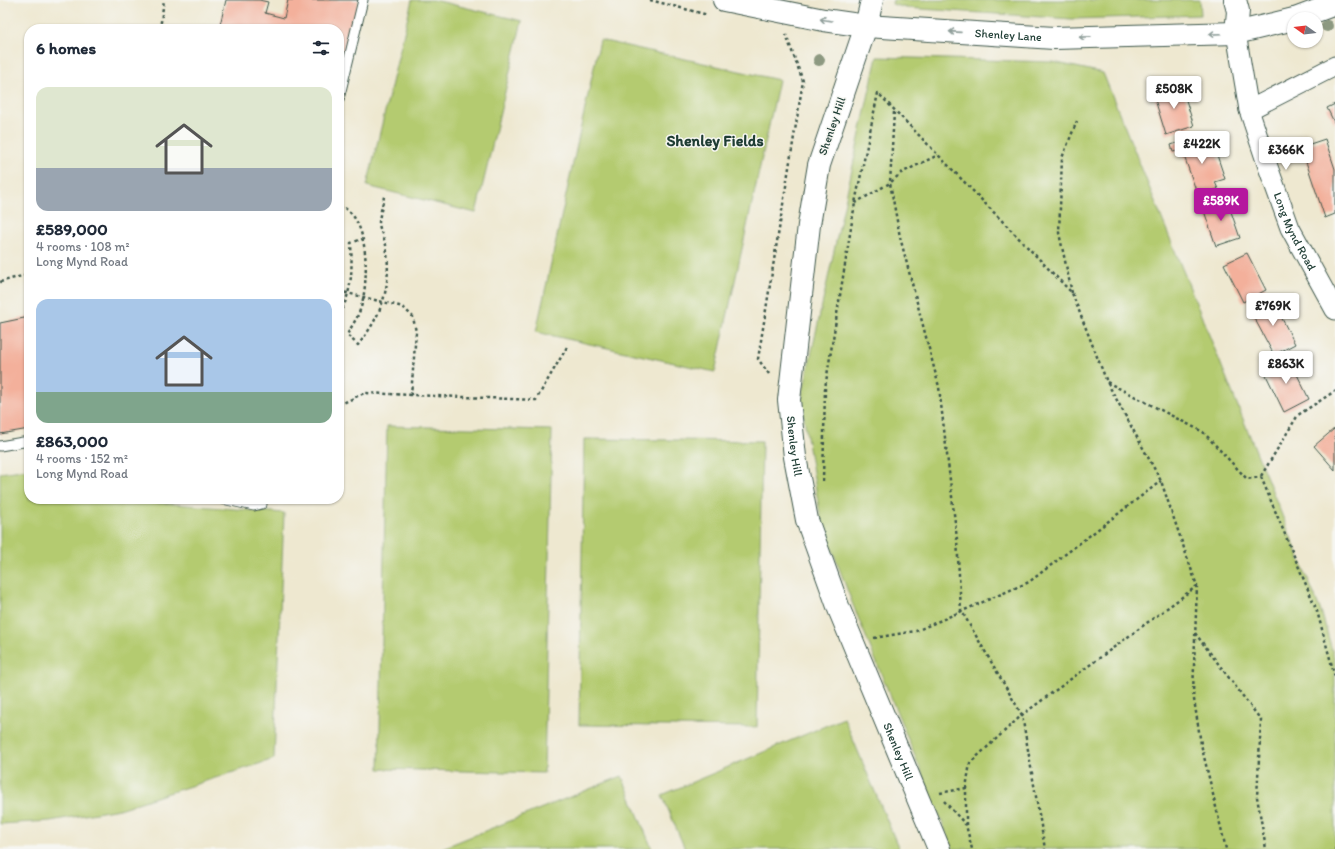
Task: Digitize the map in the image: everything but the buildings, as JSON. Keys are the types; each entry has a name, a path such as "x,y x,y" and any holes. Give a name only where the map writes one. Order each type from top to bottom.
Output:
{"street":[{"name":"Shenley Lane","path":"724,0 824,20 866,26 1054,38 1236,33 1287,21"},
{"name":"Shenley Hill","path":"872,0 866,26 819,165 809,225 789,400 795,457 807,520 839,609 939,849"},
{"path":"1235,0 1238,11 1236,33"},
{"name":"Shenley Lane","path":"1313,12 1335,4"},
{"name":"Long Mynd Road","path":"1236,33 1249,110 1290,228 1335,310"},
{"path":"1249,110 1335,66"}],"lane":[{"path":"344,79 363,0"},
{"path":"0,446 24,442"},
{"path":"245,504 254,506 262,504"}],"path":[{"path":"161,24 164,0"},
{"path":"789,400 758,359 803,81 799,65 785,31 792,33"},
{"path":"823,489 825,388 855,203 878,93 894,112 938,155 1072,293"},
{"path":"894,112 890,183 900,237 939,387 957,539 961,610 1022,715 1045,849"},
{"path":"1078,121 1062,158 1059,233 1072,293 1107,382 1161,481 1198,586 1193,693 1201,744 1226,849"},
{"path":"855,203 890,183 901,173 938,155"},
{"path":"344,207 355,219 362,239 367,267 360,310 347,335 358,345 368,333 384,302 387,266 386,244 379,224 384,196"},
{"path":"344,302 351,279 351,243 362,239"},
{"path":"0,282 24,275"},
{"path":"344,292 404,307 413,317 416,332 411,395"},
{"path":"344,403 364,393 536,400 567,347"},
{"path":"1107,382 1203,432 1247,479 1261,477"},
{"path":"1261,477 1298,416 1335,391"},
{"path":"1261,477 1317,611 1335,677"},
{"path":"869,638 916,631 961,610 1029,582 1161,481"},
{"path":"972,849 966,825 966,788 970,763 1022,715 1198,586"},
{"path":"1195,633 1261,720 1257,797 1266,849"},
{"path":"966,788 937,793 966,825"}],"green space":[{"path":"412,0 434,0 522,21 476,213 367,186"},
{"path":"893,0 1200,0 1201,15 1072,19 906,8 892,4"},
{"path":"600,40 779,80 715,372 536,332"},
{"path":"877,57 1053,62 1103,73 1322,614 1335,661 1335,849 953,849 853,605 821,520 801,400"},
{"path":"387,426 552,430 544,773 379,769"},
{"path":"584,439 762,441 757,727 579,725"},
{"path":"24,470 24,504 173,504 284,513 274,759 119,809 50,821 0,824 0,473"},
{"path":"844,718 899,849 685,849 662,795"},
{"path":"622,776 652,849 440,849"}],"district":[{"name":"Shenley Fields","path":"715,140"}]}
